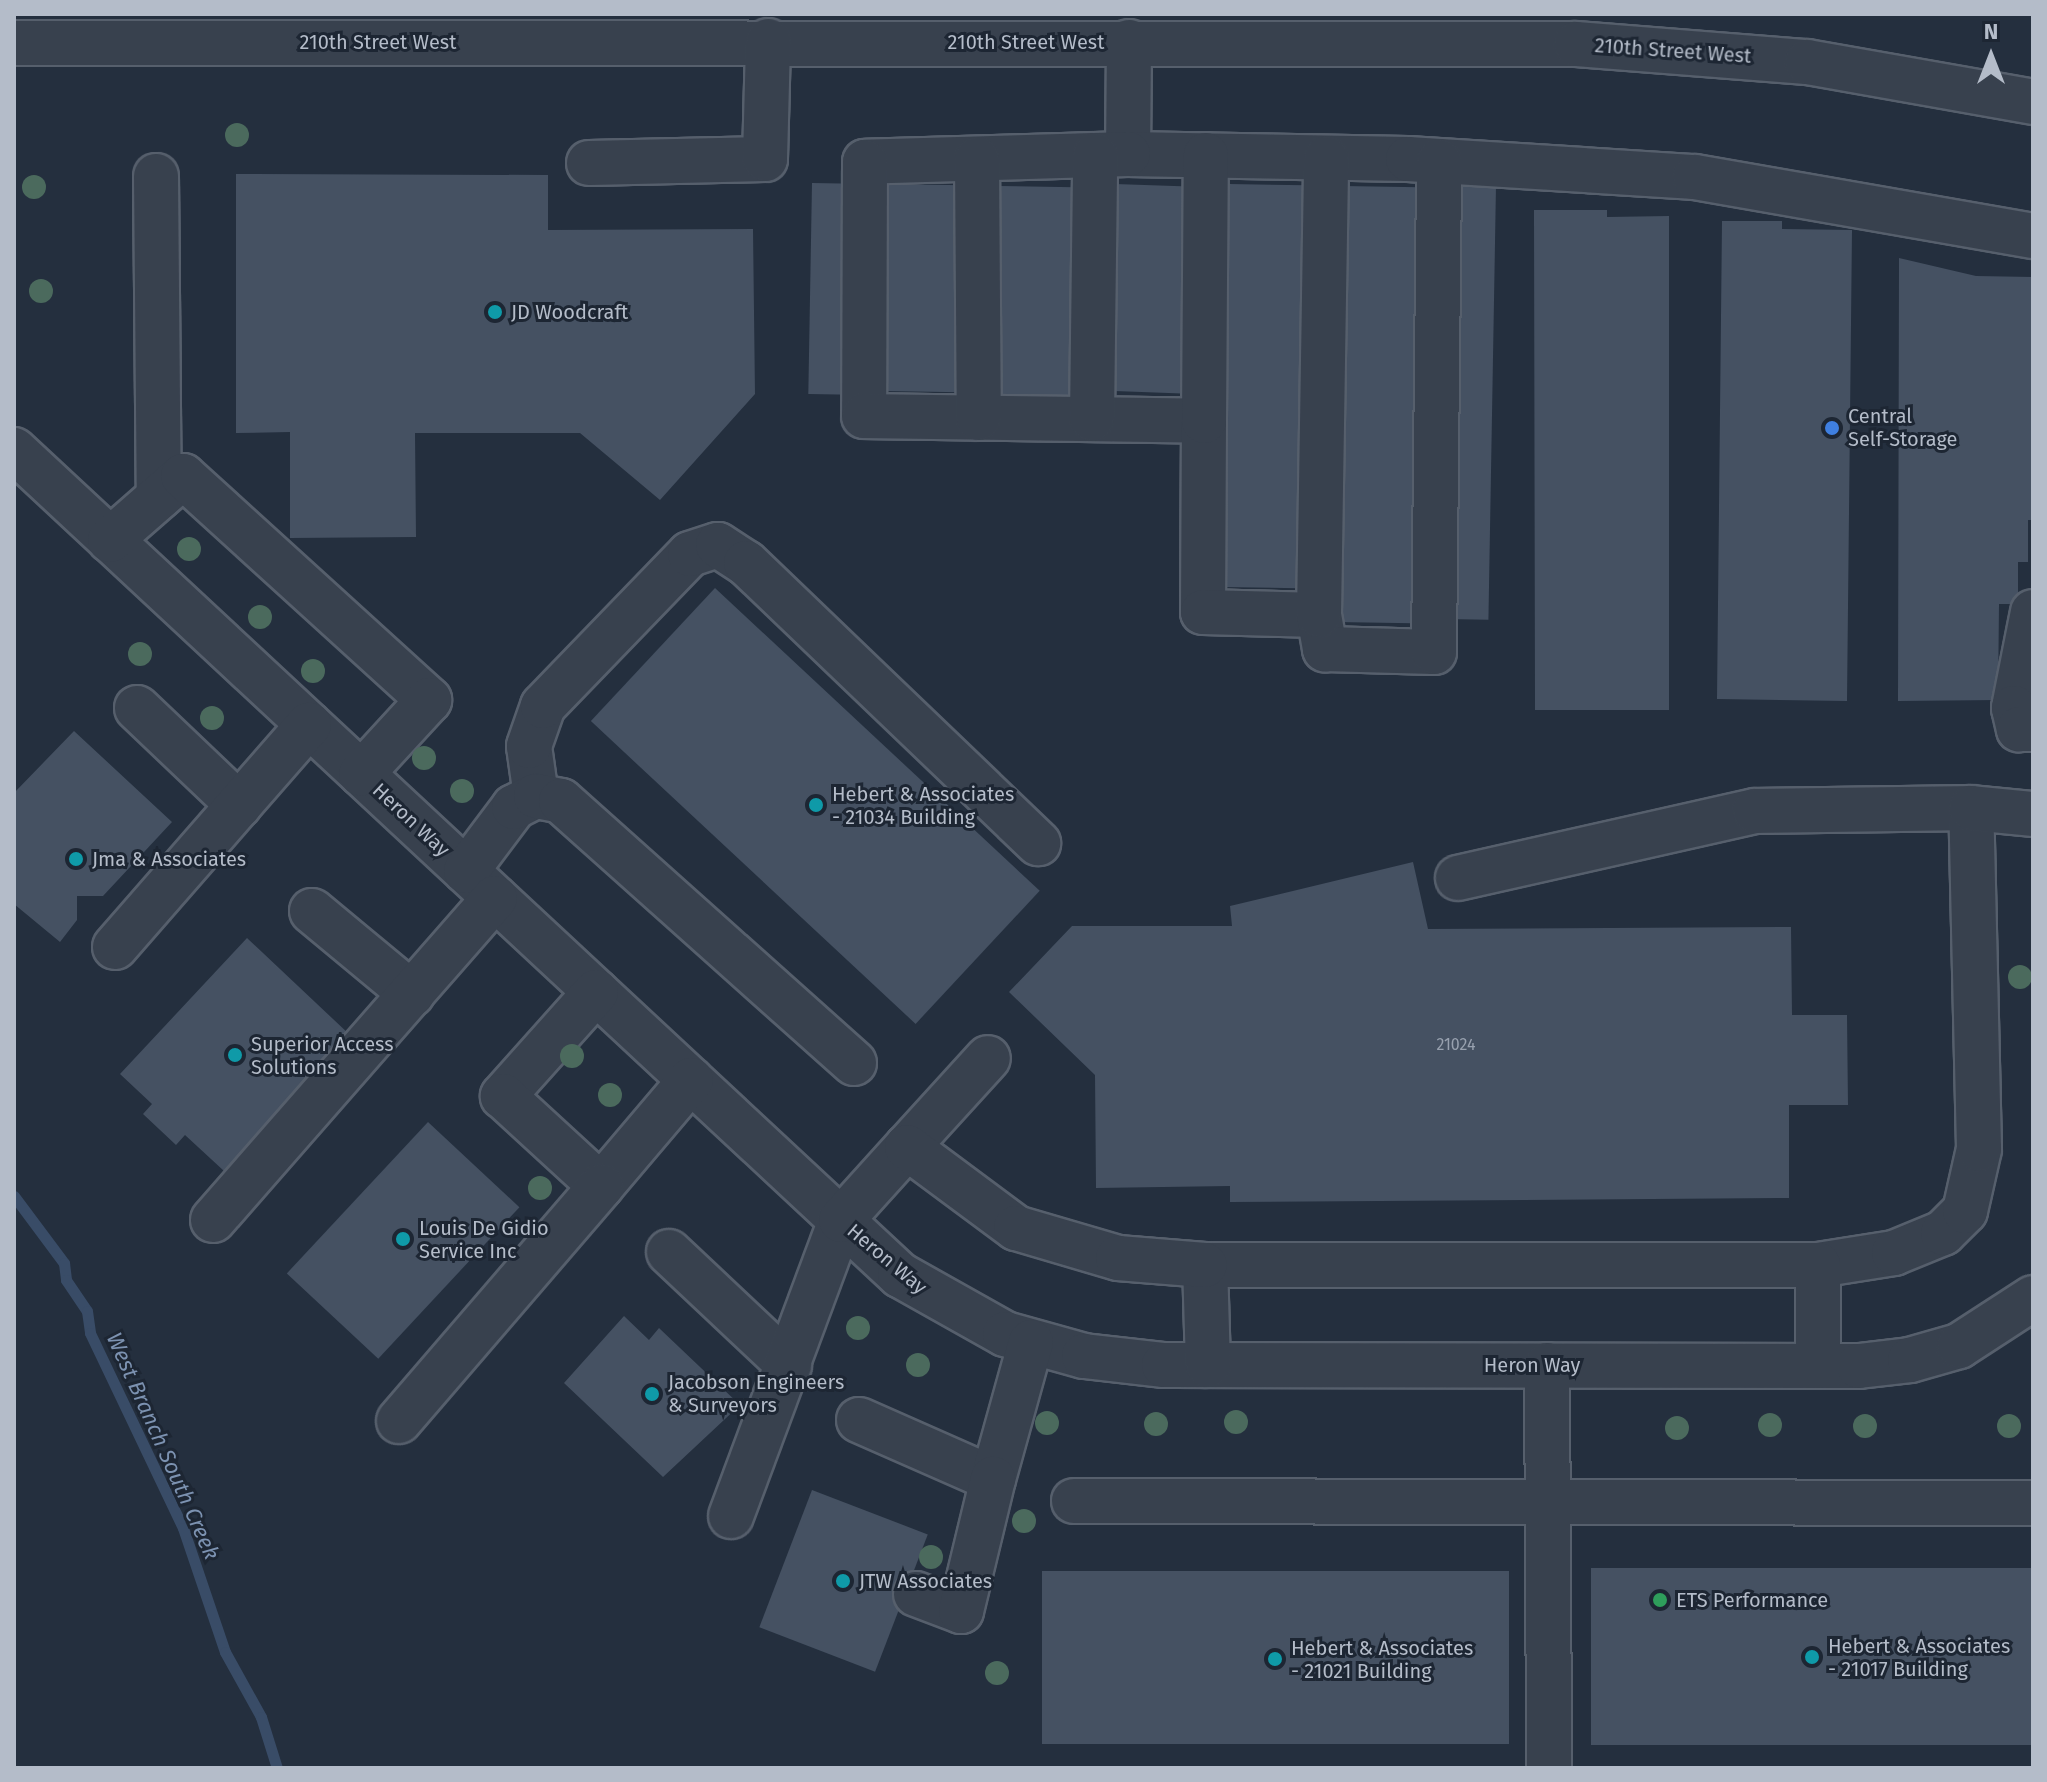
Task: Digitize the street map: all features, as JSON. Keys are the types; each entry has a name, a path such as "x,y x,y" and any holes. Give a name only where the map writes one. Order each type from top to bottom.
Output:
{"street":[{"name":"210th Street West","path":"14,43 200,28 779,32 1129,42 1576,44 1699,50 1893,75 2033,102"},
{"path":"589,163 765,159 779,32"},
{"path":"1092,419 1112,155 1129,42"},
{"path":"1206,155 1203,612 1319,615"},
{"path":"1204,421 864,416 865,162 1206,155 1439,161 1695,177 2033,236"},
{"path":"1326,158 1319,615 1325,649 1434,652 1439,161"},
{"path":"977,159 979,418"},
{"path":"156,176 159,497"},
{"name":"Heron Way","path":"14,450 841,1220 932,1297 1031,1342 1124,1362 1208,1365 1859,1366 1935,1354 1982,1334 2033,1298"},
{"path":"110,540 183,476 429,700 361,774"},
{"path":"536,796 529,746 543,706 690,554 718,545 746,563 1038,843"},
{"path":"2033,612 2014,708 2019,729 2033,729"},
{"path":"137,708 239,805"},
{"path":"115,947 309,725"},
{"path":"213,1220 412,994 480,884 514,807 536,796 561,801 578,814 854,1063"},
{"path":"907,1147 1016,1228 1118,1258 1205,1265 1818,1265 1894,1253 1943,1233 1965,1211 1979,1149 1971,808"},
{"path":"1458,878 1755,811 1971,808 2033,814"},
{"path":"312,911 412,994"},
{"path":"596,992 503,1096 601,1186"},
{"path":"731,1516 841,1220 988,1058"},
{"path":"399,1421 691,1080"},
{"path":"669,1252 789,1365"},
{"path":"1205,1265 1208,1365"},
{"path":"1818,1265 1818,1366"},
{"path":"916,1594 961,1611 1031,1342"},
{"path":"1547,1365 1549,1768"},
{"path":"859,1420 993,1479"},
{"path":"1074,1501 2033,1503"}],"building":[{"name":"JD Woodcraft","path":"236,174 548,175 548,230 753,229 755,394 660,500 580,433 415,433 416,537 290,538 290,432 236,433"},
{"path":"812,183 856,184 852,395 808,394"},
{"path":"887,184 964,185 960,392 883,391"},
{"path":"1115,184 1189,187 1182,393 1108,391"},
{"path":"1229,184 1306,185 1299,588 1222,587"},
{"path":"1453,185 1496,186 1488,620 1445,619"},
{"path":"999,186 1075,187 1071,395 995,394"},
{"path":"1343,186 1420,187 1412,623 1335,622"},
{"path":"1534,210 1607,210 1607,217 1669,216 1669,710 1535,710"},
{"path":"1722,221 1782,221 1782,229 1852,230 1847,701 1717,699"},
{"path":"1899,258 1976,276 2033,277 2033,520 2028,520 2028,562 2018,562 2018,604 1999,604 1998,700 1898,701"},
{"name":"Hebert & Associates - 21034 Building","path":"715,588 1040,891 916,1024 591,721"},
{"name":"Jma & Associates","path":"74,731 172,822 103,896 77,896 77,920 60,942 14,904 14,793"},
{"path":"1413,862 1428,929 1791,927 1792,1015 1847,1015 1848,1105 1789,1105 1789,1198 1230,1202 1230,1186 1096,1188 1095,1075 1009,992 1072,926 1232,926 1230,906"},
{"name":"Superior Access Solutions","path":"247,938 350,1035 224,1171 185,1135 176,1145 143,1114 152,1104 120,1074"},
{"name":"Louis De Gidio Service Inc","path":"428,1122 519,1207 378,1359 287,1273"},
{"name":"Jacobson Engineers & Surveyors","path":"624,1316 649,1340 659,1328 740,1405 663,1477 564,1383"},
{"name":"JTW Associates","path":"812,1490 928,1534 875,1672 759,1627"},
{"name":"Hebert & Associates - 21017 Building","path":"1591,1568 2033,1568 2033,1745 1591,1745"},
{"name":"Hebert & Associates - 21021 Building","path":"1042,1571 1509,1571 1509,1744 1042,1744"}],"waterway":[{"name":"West Branch South Creek","path":"14,1196 64,1263 66,1280 87,1311 90,1333 183,1528 225,1652 261,1717 277,1768"}],"place":[{"name":"JD Woodcraft","path":"495,312"},
{"name":"Central Self-Storage","path":"1832,428"},
{"name":"Hebert & Associates - 21034 Building","path":"816,805"},
{"name":"Jma & Associates","path":"76,859"},
{"name":"Superior Access Solutions","path":"235,1055"},
{"name":"Louis De Gidio Service Inc","path":"403,1239"},
{"name":"Jacobson Engineers & Surveyors","path":"652,1394"},
{"name":"JTW Associates","path":"843,1581"},
{"name":"ETS Performance","path":"1660,1600"},
{"name":"Hebert & Associates - 21017 Building","path":"1812,1657"},
{"name":"Hebert & Associates - 21021 Building","path":"1275,1659"}]}
